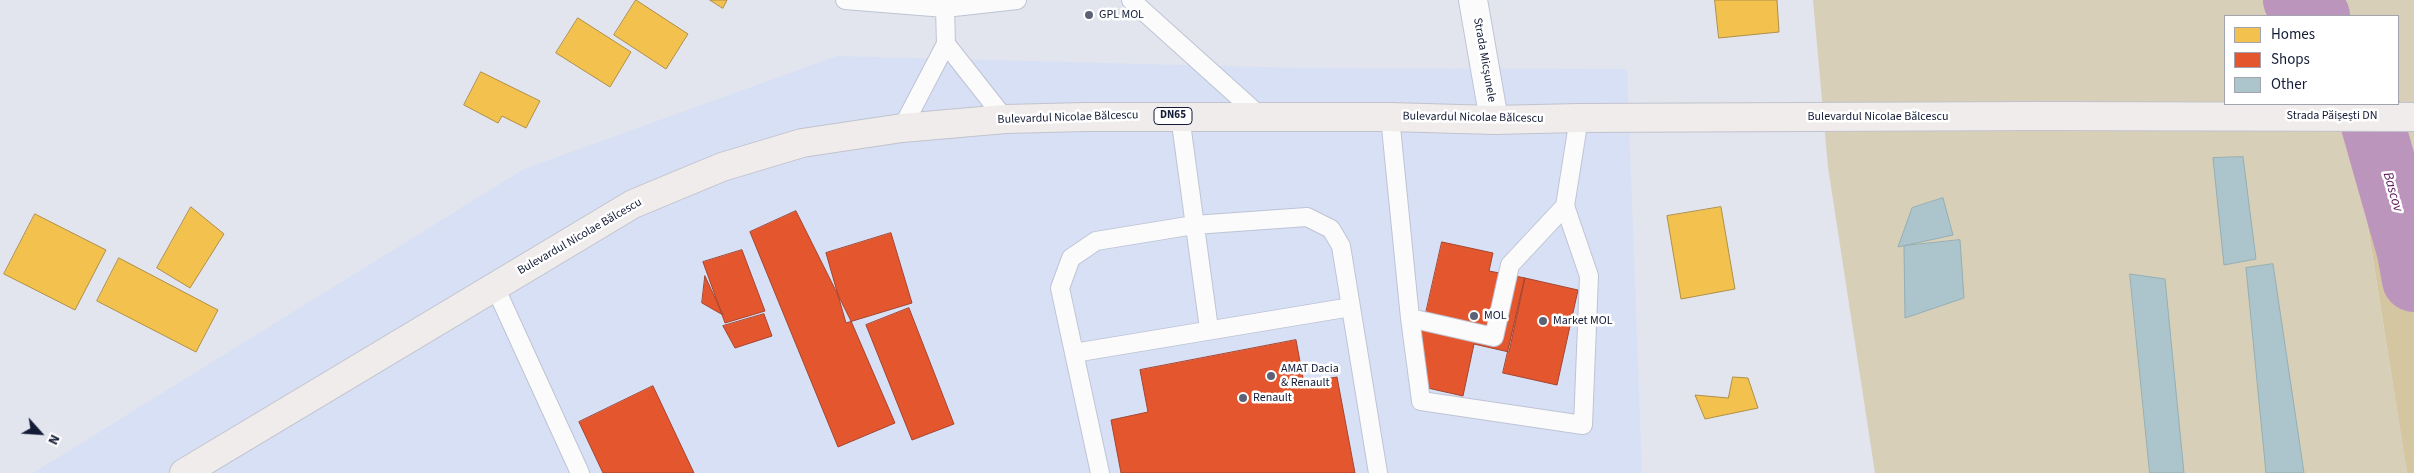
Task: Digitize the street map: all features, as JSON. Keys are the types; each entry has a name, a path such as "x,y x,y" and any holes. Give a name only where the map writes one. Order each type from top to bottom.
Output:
{"main road":[{"name":"Bulevardul Nicolae Bălcescu","path":"184,473 633,204 722,167 802,143 902,128 1005,119 1180,116 1390,117 1494,120 1580,118 2250,116"},
{"name":"Strada Păișești DN","path":"2250,116 2414,117"}],"street":[{"name":"Strada Micșunele","path":"1473,0 1494,120"}],"lane":[{"path":"845,0 945,4 1017,0"},
{"path":"1131,0 1260,117"},
{"path":"902,128 946,44 945,4"},
{"path":"946,44 1005,119"},
{"path":"1180,116 1209,329"},
{"path":"1390,117 1410,318 1421,401 1583,425 1588,276 1565,206 1580,118"},
{"path":"1410,318 1494,337 1510,265 1565,206"},
{"path":"1100,473 1060,288 1071,258 1096,241 1194,225 1307,217 1331,229 1341,246 1378,473"},
{"path":"495,287 580,473"},
{"path":"1074,353 1351,306"}],"shaded area":[{"path":"1813,0 2414,0 2414,164 2359,172 2407,473 1875,473 1828,167"},
{"path":"837,56 1298,68 1627,69 1642,473 33,473 524,169"},
{"path":"2414,164 2414,473 2407,473 2359,171"}],"building: Homes":[{"path":"636,0 688,34 666,69 614,35"},
{"path":"710,0 727,0 723,8"},
{"path":"1715,0 1777,0 1779,32 1719,38"},
{"path":"578,18 631,52 610,87 556,53"},
{"path":"481,72 540,101 526,128 502,116 498,123 464,105"},
{"path":"191,207 224,234 190,288 157,268"},
{"path":"1721,207 1735,289 1681,299 1667,216"},
{"path":"35,214 106,250 75,310 4,274"},
{"path":"119,258 218,310 196,352 97,301"},
{"path":"1733,377 1748,378 1758,408 1705,419 1695,395 1728,398"}],"building: Shops":[{"path":"796,211 851,321 895,423 838,447 750,232"},
{"path":"891,233 912,303 846,323 826,253"},
{"path":"1442,242 1493,253 1489,271 1525,278 1509,352 1474,344 1463,396 1410,384"},
{"path":"742,250 765,311 725,323 703,262"},
{"path":"705,276 723,315 702,303"},
{"name":"Market MOL","path":"1525,278 1578,290 1557,385 1503,373"},
{"path":"909,308 954,424 912,440 866,325"},
{"path":"764,314 772,336 735,348 723,326"},
{"name":"Renault","path":"1296,340 1304,383 1337,377 1355,473 1121,473 1111,420 1148,412 1140,370"},
{"path":"653,386 694,473 603,473 579,422"}],"building: Other":[{"path":"2243,157 2256,259 2224,265 2213,158"},
{"path":"1943,198 1953,235 1898,247 1912,208"},
{"path":"1960,240 1964,298 1905,318 1904,246"},
{"path":"2273,264 2304,473 2266,473 2246,268"},
{"path":"2130,274 2165,279 2184,473 2150,473"}],"waterway":[{"name":"Bascov","path":"2295,0 2317,15"},
{"name":"Bascov","path":"2367,105 2409,252 2414,280"}],"place":[{"name":"GPL MOL","path":"1089,15"},
{"name":"MOL","path":"1474,316"},
{"name":"Market MOL","path":"1543,321"},
{"name":"AMAT Dacia & Renault","path":"1271,376"},
{"name":"Renault","path":"1243,398"}]}
